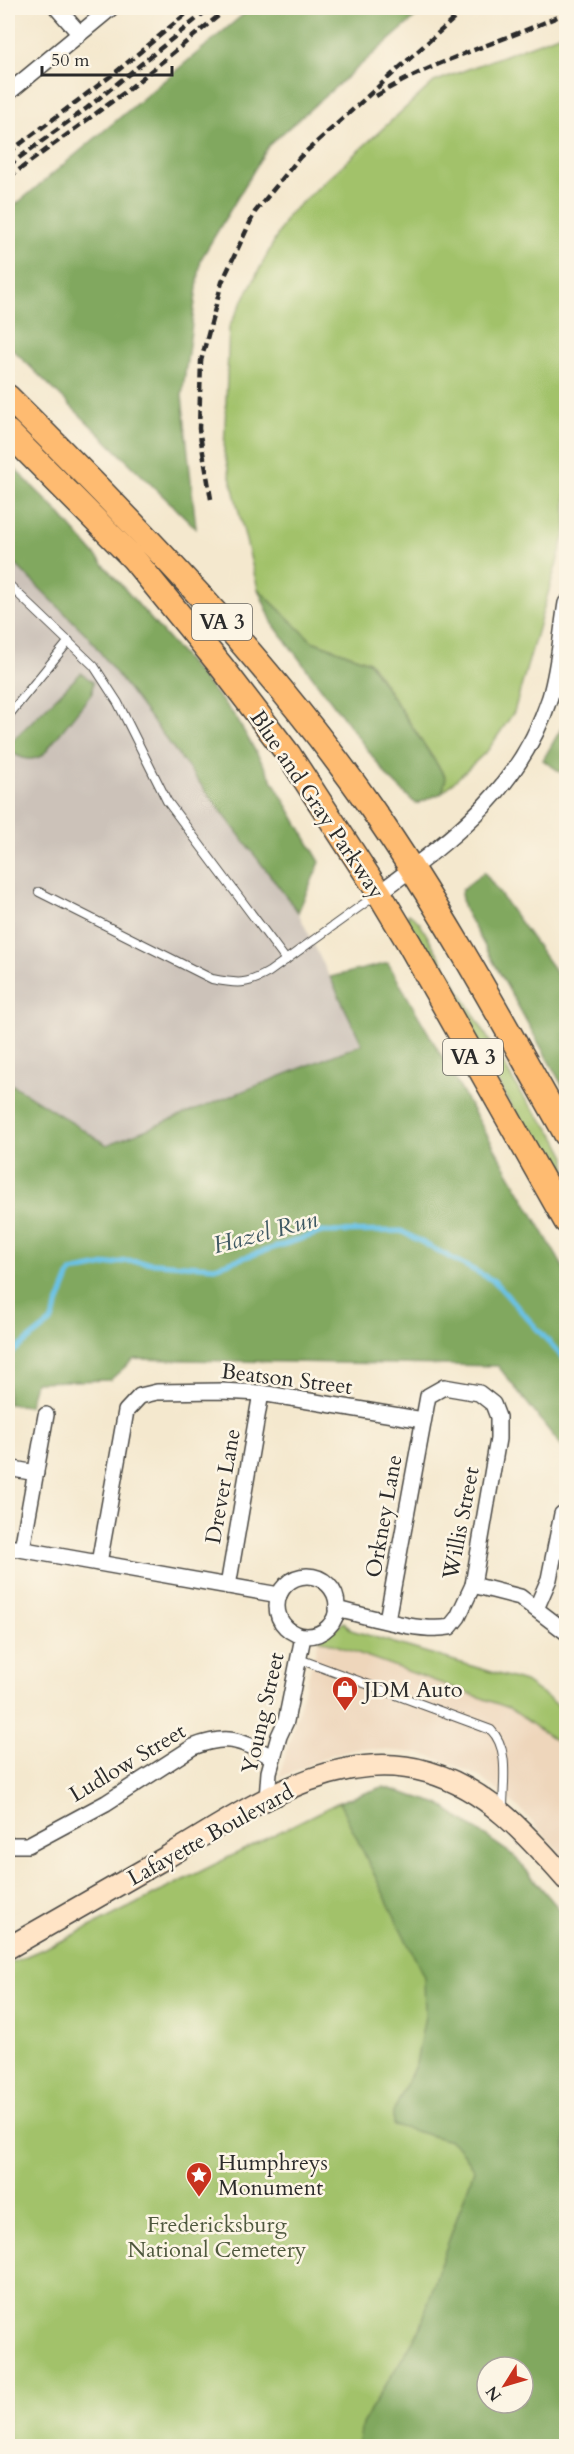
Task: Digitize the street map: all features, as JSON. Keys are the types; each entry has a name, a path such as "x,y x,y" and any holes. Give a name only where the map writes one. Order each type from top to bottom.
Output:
{"highway":[{"name":"Blue and Gray Parkway","path":"8,397 78,467 247,650 329,751 411,869 567,1134"},
{"name":"Blue and Gray Parkway","path":"8,432 133,558 289,754 379,893 567,1221"}],"main road":[{"name":"Lafayette Boulevard","path":"8,1948 267,1799 324,1774 352,1768 379,1765 407,1767 430,1772 462,1786 503,1813 567,1879"}],"street":[{"path":"57,8 79,33"},
{"path":"8,93 111,8"},
{"path":"379,893 434,852 504,786 521,762 540,724 562,665 567,603"},
{"name":"Willis Street","path":"336,1609 435,1630 450,1627 458,1617 473,1585 498,1438 498,1417 493,1404 479,1393 444,1387 428,1396 423,1420"},
{"name":"Beatson Street","path":"99,1563 126,1411 140,1396 157,1392 261,1393 423,1420"},
{"name":"Drever Lane","path":"228,1586 261,1393"},
{"path":"46,1415 36,1473 15,1548 279,1595"},
{"name":"Orkney Lane","path":"387,1620 423,1420"},
{"path":"8,1468 36,1473"},
{"path":"536,1609 549,1579 562,1514"},
{"path":"312,1577 329,1587 334,1595 336,1609 332,1622 326,1629 318,1634 303,1637 285,1628 278,1616 276,1605 284,1586 292,1580 312,1577"},
{"path":"473,1585 520,1597 567,1632"},
{"name":"Young Street","path":"267,1799 272,1757 286,1721 303,1637"},
{"name":"Ludlow Street","path":"8,1845 16,1847 28,1845 106,1803 193,1747 203,1743 239,1740 272,1757"}],"lane":[{"path":"8,584 94,666 106,683 167,801 286,960"},
{"path":"8,716 69,641"},
{"path":"39,892 212,979 229,982 253,981 379,893"},
{"path":"299,1659 491,1730 499,1738 503,1748 503,1813"}],"shaded area":[{"path":"8,557 87,635 293,902 362,1044 107,1145 8,1082"},
{"path":"319,1639 509,1708 566,1748 566,1859 517,1806 481,1778 448,1762 418,1753 362,1748 331,1755 279,1778"}],"green space":[{"path":"251,8 426,8 269,145 201,259 182,396 196,528 8,345 8,211"},
{"path":"566,32 566,531 514,712 488,750 442,793 446,778 370,662 312,641 258,589 224,452 229,327 288,215 434,82"},
{"path":"8,462 57,511 235,716 320,862 298,912 87,635 8,557"},
{"path":"258,589 312,641 369,662 446,778 442,793 416,804 388,777 273,624"},
{"path":"81,673 93,682 92,693 43,755 27,759 11,752 10,745 15,738"},
{"path":"566,720 566,776 543,760"},
{"path":"484,872 566,986 566,1092 464,909 462,890"},
{"path":"409,914 419,922 521,1094 555,1136 566,1157 566,1203 408,922"},
{"path":"388,963 566,1272 566,1452 498,1366 134,1359 110,1380 35,1382 29,1406 8,1404 8,1082 107,1145 362,1044 330,977"},
{"path":"344,1622 351,1630 525,1682 566,1711 566,1748 509,1708 319,1639"},
{"name":"Fredericksburg National Cemetery","path":"383,1787 439,1804 514,1856 566,1917 566,2446 8,2446 8,1964 68,1938 339,1802"},
{"path":"383,1787 439,1804 514,1856 566,1917 566,2446 358,2446 362,2424 420,2329 474,2170 459,2148 450,2141 393,2125 393,2113 416,2063 425,2016 424,1977 339,1802"}],"waterway":[{"name":"Hazel Run","path":"8,1356 51,1322 71,1272 126,1261 215,1267 322,1232 401,1231 494,1281 566,1361"}],"railway":[{"path":"8,153 116,72 193,8"},
{"path":"8,166 87,108 210,8"},
{"path":"8,178 125,92 228,8"},
{"path":"211,499 199,429 201,361 222,282 255,212 300,157 466,8"},
{"path":"376,96 446,61 566,13"}],"place":[{"name":"JDM Auto","path":"345,1712"},
{"name":"Humphreys Monument","path":"199,2198"}]}
